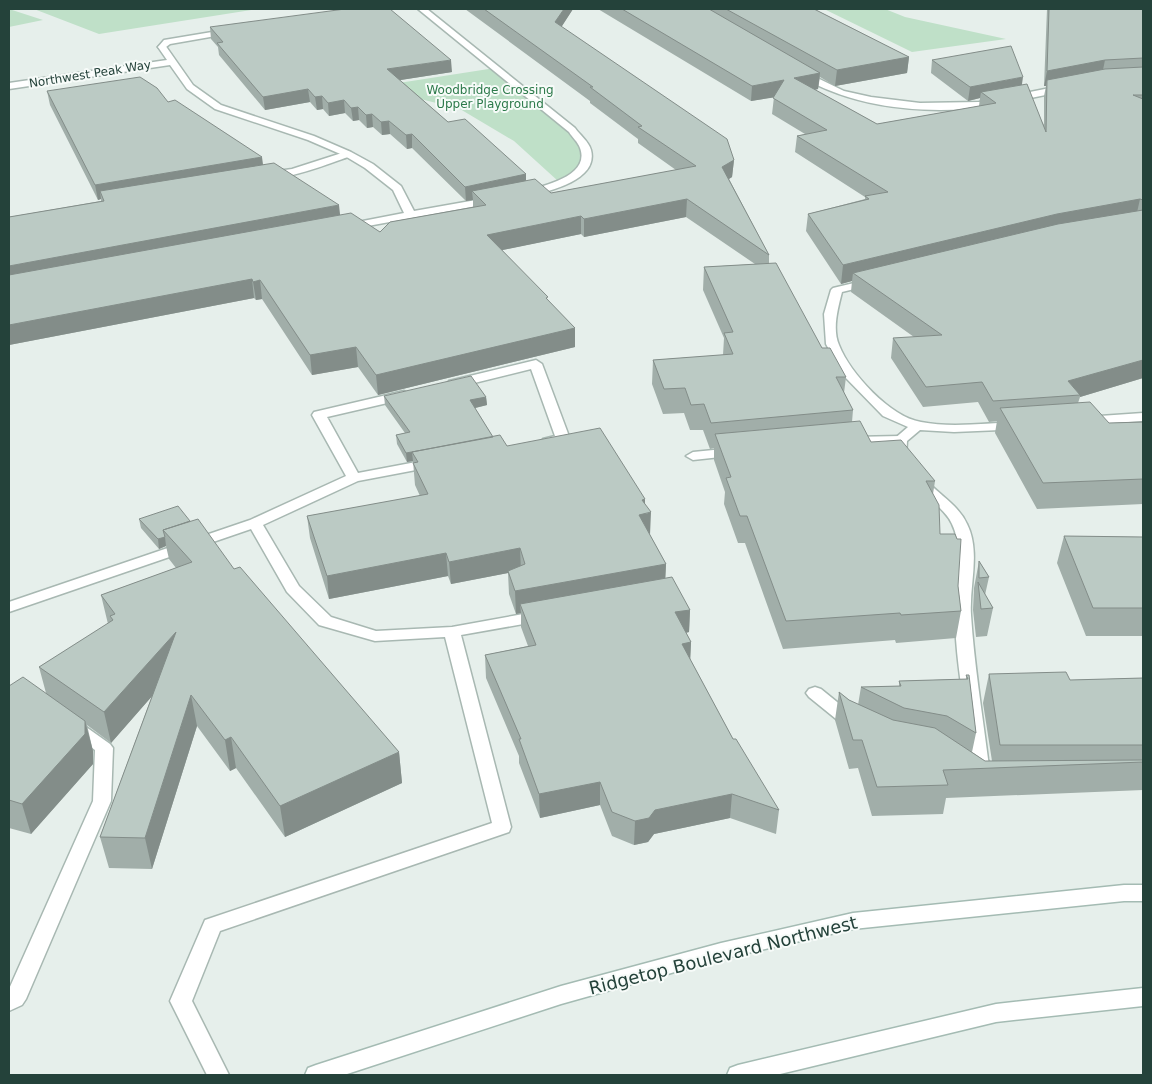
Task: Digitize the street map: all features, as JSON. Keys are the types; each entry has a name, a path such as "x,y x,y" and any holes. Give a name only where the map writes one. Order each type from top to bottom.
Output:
{"street":[{"path":"331,230 511,197 558,184 574,177 583,169 587,159 586,149 572,130 422,9"},
{"path":"244,29 167,42 162,46 171,62 190,87 218,107 311,138 348,154 369,166 397,188 410,215"},
{"name":"Northwest Peak Way","path":"9,86 171,62"},
{"path":"792,68 839,93 862,98 927,105 974,105 1076,86"},
{"path":"264,176 293,172 348,154"},
{"path":"884,278 837,290 830,314 832,344 849,375 888,413 917,426 986,428 1030,425"},
{"path":"442,386 536,364 563,439 535,444"},
{"path":"354,478 319,416 413,393"},
{"path":"1076,422 1143,417"},
{"path":"841,442 900,440 917,426"},
{"path":"900,440 899,457 934,498 955,516 962,531 966,559 963,613 979,758 990,783 960,767"},
{"path":"694,456 752,450"},
{"path":"9,607 255,523 354,478 449,460"},
{"path":"255,523 293,589 325,621 375,636 452,632 558,613"},
{"path":"218,1075 181,1001 212,926 502,827 452,632"},
{"path":"816,693 852,723 869,731"},
{"path":"9,1002 14,1000 102,801 104,748 56,714"},
{"name":"Ridgetop Boulevard Northwest","path":"316,1075 561,995 721,952 853,921 1143,893"},
{"path":"738,1075 996,1013 1143,997"}],"green space":[{"path":"9,9 43,20 9,27"},
{"path":"34,9 257,9 99,34"},
{"path":"824,9 885,9 905,17 1006,39 912,52"},
{"name":"Woodbridge Crossing Upper Playground","path":"495,68 572,130 586,149 583,169 558,181 514,141 460,109 373,87"}],"building":[{"path":"345,9 390,9 451,60 387,69 448,122 465,119 526,174 465,187 412,134 406,135 389,121 381,122 372,114 366,115 358,107 351,108 344,100 328,103 322,96 315,97 308,89 263,97 217,43 223,42 210,27"},
{"path":"484,9 564,9 555,22 727,139 734,160 722,167 769,255 687,199 584,219 581,216 487,235 548,297 546,298 575,328 376,375 356,347 310,355 260,280 253,282 252,279 9,325 9,275 351,213 380,232 390,222 486,205 472,191 535,179 551,193 696,166 638,127 642,126 590,87 593,87"},
{"path":"622,9 709,9 820,73 794,78 877,124 996,103 981,92 1027,84 1046,132 1047,80 1105,69 1143,67 1143,95 1133,95 1143,99 1143,200 1057,214 843,265 808,214 869,199 865,196 888,192 797,136 827,130 773,98 784,80 752,86"},
{"path":"726,9 814,9 909,57 837,70"},
{"path":"1049,9 1143,9 1143,58 1105,60 1047,71"},
{"path":"1011,46 1023,77 970,87 932,60"},
{"path":"140,77 157,88 168,102 175,100 262,157 95,185 47,91"},
{"path":"274,163 339,205 9,266 9,217 104,201 100,191"},
{"path":"1143,210 1143,360 1068,381 1080,395 993,401 982,382 926,387 893,338 942,335 853,273 1058,224"},
{"path":"776,263 822,348 830,348 846,377 836,377 853,410 711,423 704,404 691,405 685,388 664,389 653,360 733,354 724,333 733,332 704,267"},
{"path":"471,376 486,397 470,400 493,437 406,453 396,435 410,432 384,396"},
{"path":"1090,402 1109,423 1143,422 1143,479 1043,483 1000,408"},
{"path":"860,421 871,442 901,440 935,481 926,481 939,505 940,534 955,534 957,539 961,539 958,586 961,611 786,621 747,516 740,516 726,478 731,477 715,434"},
{"path":"600,428 645,499 642,500 651,512 639,515 666,564 515,591 508,571 525,564 520,548 449,562 446,553 327,576 307,516 428,494 413,463 418,462 412,452 500,435 507,446"},
{"path":"178,506 190,521 163,530 165,537 158,539 139,519"},
{"path":"198,519 234,569 240,567 399,752 280,806 231,737 225,740 191,695 145,838 100,837 176,632 104,712 39,667 113,620 110,616 115,614 101,595 192,562 163,530"},
{"path":"1064,536 1143,537 1143,608 1093,608"},
{"path":"979,561 989,577 979,578"},
{"path":"672,577 690,610 675,612 691,642 682,644 733,739 736,739 779,810 732,794 655,810 649,818 635,821 612,812 600,782 539,794 519,739 521,739 485,655 536,645 520,604"},
{"path":"978,582 993,608 981,609"},
{"path":"1066,672 1070,680 1143,678 1143,745 1000,745 989,674"},
{"path":"966,675 969,675 976,733 947,716 904,708 861,687 901,686 899,681 968,679"},
{"path":"23,677 85,721 85,734 22,804 9,800 9,686"},
{"path":"839,692 849,700 893,720 935,728 985,761 1143,760 1143,762 943,770 948,785 877,787 862,740 853,740"}]}
